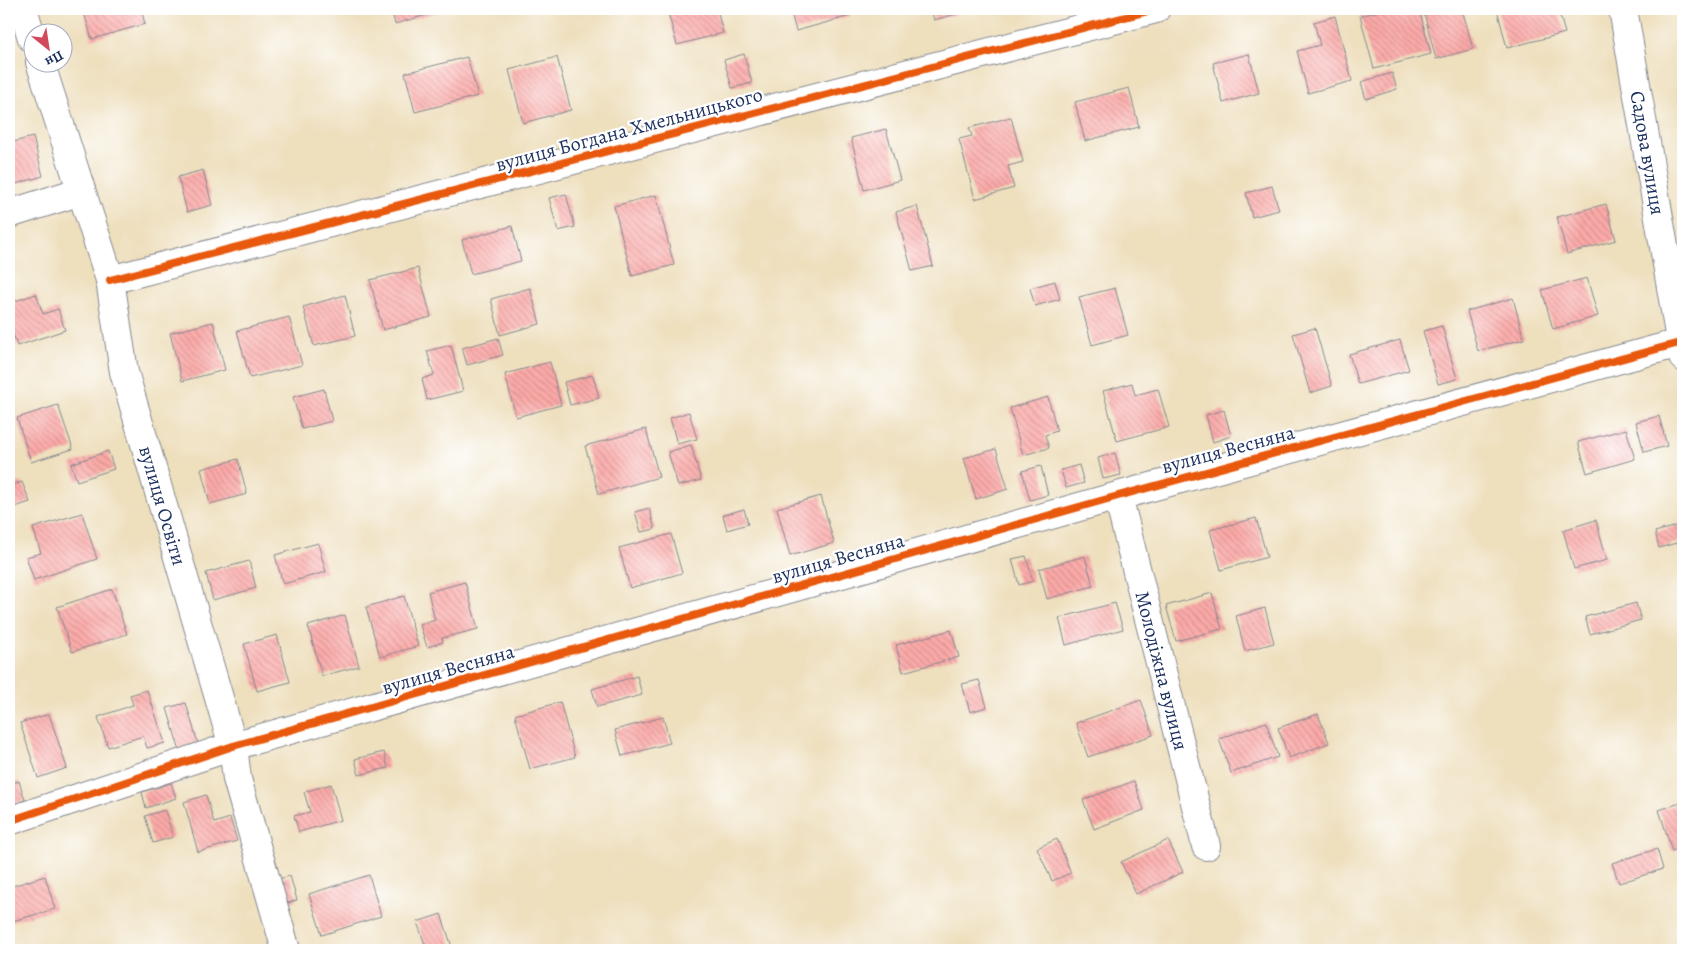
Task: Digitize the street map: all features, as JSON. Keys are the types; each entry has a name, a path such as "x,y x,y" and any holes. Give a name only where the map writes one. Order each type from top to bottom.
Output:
{"street":[{"path":"23,9 27,22"},
{"name":"вулиця Богдана Хмельницького","path":"110,280 1156,9"},
{"name":"Садова вулиця","path":"1623,9 1682,347"},
{"name":"вулиця Освіти","path":"43,72 110,280 124,372 233,746 238,779 286,950"},
{"path":"9,214 81,191"},
{"name":"вулиця Весняна","path":"9,821 233,746 1118,496 1682,347"},
{"name":"Молодіжна вулиця","path":"1118,496 1206,846"}],"building":[{"path":"83,9 141,9 145,24 92,39"},
{"path":"391,9 447,9 395,24"},
{"path":"667,9 717,9 723,33 677,45"},
{"path":"790,9 849,9 850,16 796,31"},
{"path":"931,9 959,9 960,13 934,20"},
{"path":"1386,9 1419,9 1431,54 1374,69 1360,16"},
{"path":"1423,9 1462,9 1473,49 1436,59"},
{"path":"1497,9 1558,9 1565,33 1507,48"},
{"path":"1335,16 1352,81 1308,93 1297,51 1320,45 1314,22"},
{"path":"744,54 752,83 732,88 724,60"},
{"path":"1249,54 1259,93 1223,103 1213,63"},
{"path":"467,57 478,96 415,112 405,73"},
{"path":"557,57 571,110 523,123 509,70"},
{"path":"1392,73 1397,89 1366,99 1361,82"},
{"path":"1129,88 1139,127 1085,141 1075,102"},
{"path":"1011,117 1023,162 1008,166 1014,188 975,199 959,139 972,136 969,128"},
{"path":"886,129 900,180 864,190 851,138"},
{"path":"33,137 43,176 16,184 9,157 9,143"},
{"path":"203,170 212,205 187,212 178,177"},
{"path":"1272,186 1279,210 1252,217 1246,193"},
{"path":"566,194 575,227 558,231 549,198"},
{"path":"656,195 674,265 632,276 614,206"},
{"path":"1606,204 1616,240 1567,254 1557,217"},
{"path":"917,206 933,266 912,271 896,212"},
{"path":"512,226 521,261 471,274 462,240"},
{"path":"418,268 431,317 383,330 370,280"},
{"path":"1587,278 1598,316 1553,329 1542,290"},
{"path":"1055,281 1060,299 1035,306 1030,288"},
{"path":"530,288 540,324 500,335 491,299"},
{"path":"1115,288 1128,335 1092,345 1079,297"},
{"path":"36,294 43,314 58,309 65,330 17,346 9,321 9,303"},
{"path":"345,295 355,336 314,346 303,307"},
{"path":"1513,298 1524,339 1478,351 1467,311"},
{"path":"289,317 302,365 250,378 237,331"},
{"path":"213,322 225,370 182,381 170,333"},
{"path":"1442,326 1457,379 1438,384 1423,331"},
{"path":"1315,328 1332,386 1310,393 1293,334"},
{"path":"498,338 503,355 467,365 462,348"},
{"path":"1400,340 1409,370 1358,384 1349,354"},
{"path":"451,345 463,391 427,400 422,379 434,375 427,351"},
{"path":"550,362 561,405 516,417 505,374"},
{"path":"593,375 599,398 570,405 564,382"},
{"path":"1132,383 1135,395 1158,389 1169,427 1117,441 1103,391"},
{"path":"324,389 332,421 302,429 293,397"},
{"path":"1048,397 1057,431 1045,435 1049,448 1023,455 1010,408"},
{"path":"58,405 73,449 31,462 17,418"},
{"path":"1224,410 1231,436 1213,442 1206,415"},
{"path":"689,412 697,439 677,444 670,418"},
{"path":"1659,416 1667,446 1644,452 1636,422"},
{"path":"646,429 659,477 599,494 585,446"},
{"path":"1626,429 1635,459 1587,473 1578,442"},
{"path":"691,445 701,480 678,486 668,452"},
{"path":"996,449 1008,489 976,499 964,458"},
{"path":"108,451 114,469 77,481 71,464"},
{"path":"1115,453 1121,475 1103,479 1098,458"},
{"path":"238,459 247,494 210,504 201,469"},
{"path":"1079,465 1084,483 1066,488 1061,470"},
{"path":"1041,466 1048,495 1030,500 1022,471"},
{"path":"22,482 30,502 9,509 9,486"},
{"path":"821,496 834,543 790,556 777,508"},
{"path":"649,508 655,529 641,532 635,512"},
{"path":"744,509 748,524 727,530 723,515"},
{"path":"82,513 97,559 34,580 26,557 41,553 33,528"},
{"path":"1256,518 1267,557 1221,570 1210,530"},
{"path":"1596,520 1607,560 1574,569 1563,530"},
{"path":"1683,524 1683,541 1659,548 1655,532"},
{"path":"671,534 682,573 630,588 619,548"},
{"path":"318,543 326,572 283,584 275,555"},
{"path":"1026,556 1033,581 1019,585 1012,559"},
{"path":"1085,556 1093,586 1047,599 1039,569"},
{"path":"249,561 256,588 213,600 206,573"},
{"path":"465,582 478,629 442,638 443,642 427,647 420,625 435,620 428,592"},
{"path":"112,589 127,634 72,652 57,607"},
{"path":"1212,593 1222,629 1176,641 1166,606"},
{"path":"404,596 418,646 380,657 366,607"},
{"path":"1115,603 1123,629 1066,645 1059,618"},
{"path":"1636,603 1641,620 1590,634 1585,617"},
{"path":"1265,608 1274,643 1245,651 1236,616"},
{"path":"345,615 359,666 322,676 308,626"},
{"path":"951,630 959,657 903,672 896,645"},
{"path":"277,635 290,682 257,691 244,644"},
{"path":"637,676 642,695 597,707 592,689"},
{"path":"979,680 987,707 970,712 962,684"},
{"path":"147,690 165,743 147,748 143,736 108,747 98,717 133,705 130,695"},
{"path":"1141,700 1153,735 1088,757 1076,723"},
{"path":"560,702 575,757 530,769 515,715"},
{"path":"186,703 200,750 181,755 167,708"},
{"path":"49,714 67,768 38,778 20,723"},
{"path":"1318,714 1329,743 1289,758 1278,728"},
{"path":"663,717 670,743 622,756 615,730"},
{"path":"1266,722 1278,757 1231,773 1219,739"},
{"path":"384,752 388,768 359,775 355,759"},
{"path":"19,781 25,800 9,806 9,785"},
{"path":"1134,781 1144,810 1094,829 1083,800"},
{"path":"171,783 176,798 146,808 142,792"},
{"path":"331,784 341,820 299,832 294,816 310,812 304,792"},
{"path":"206,795 214,823 230,818 237,841 198,852 184,802"},
{"path":"1683,802 1683,847 1672,851 1659,810"},
{"path":"165,810 173,837 153,843 145,816"},
{"path":"1057,839 1071,873 1052,881 1037,848"},
{"path":"1168,840 1183,872 1136,894 1121,862"},
{"path":"1657,849 1663,869 1619,883 1612,863"},
{"path":"369,875 381,916 322,935 309,894"},
{"path":"45,876 55,909 9,922 9,887"},
{"path":"290,876 297,900 285,904 278,879"},
{"path":"441,914 453,950 427,950 417,922"}],"cycle path":[{"path":"110,280 1156,9"},
{"path":"9,821 233,746 1118,496 1683,342"}]}
